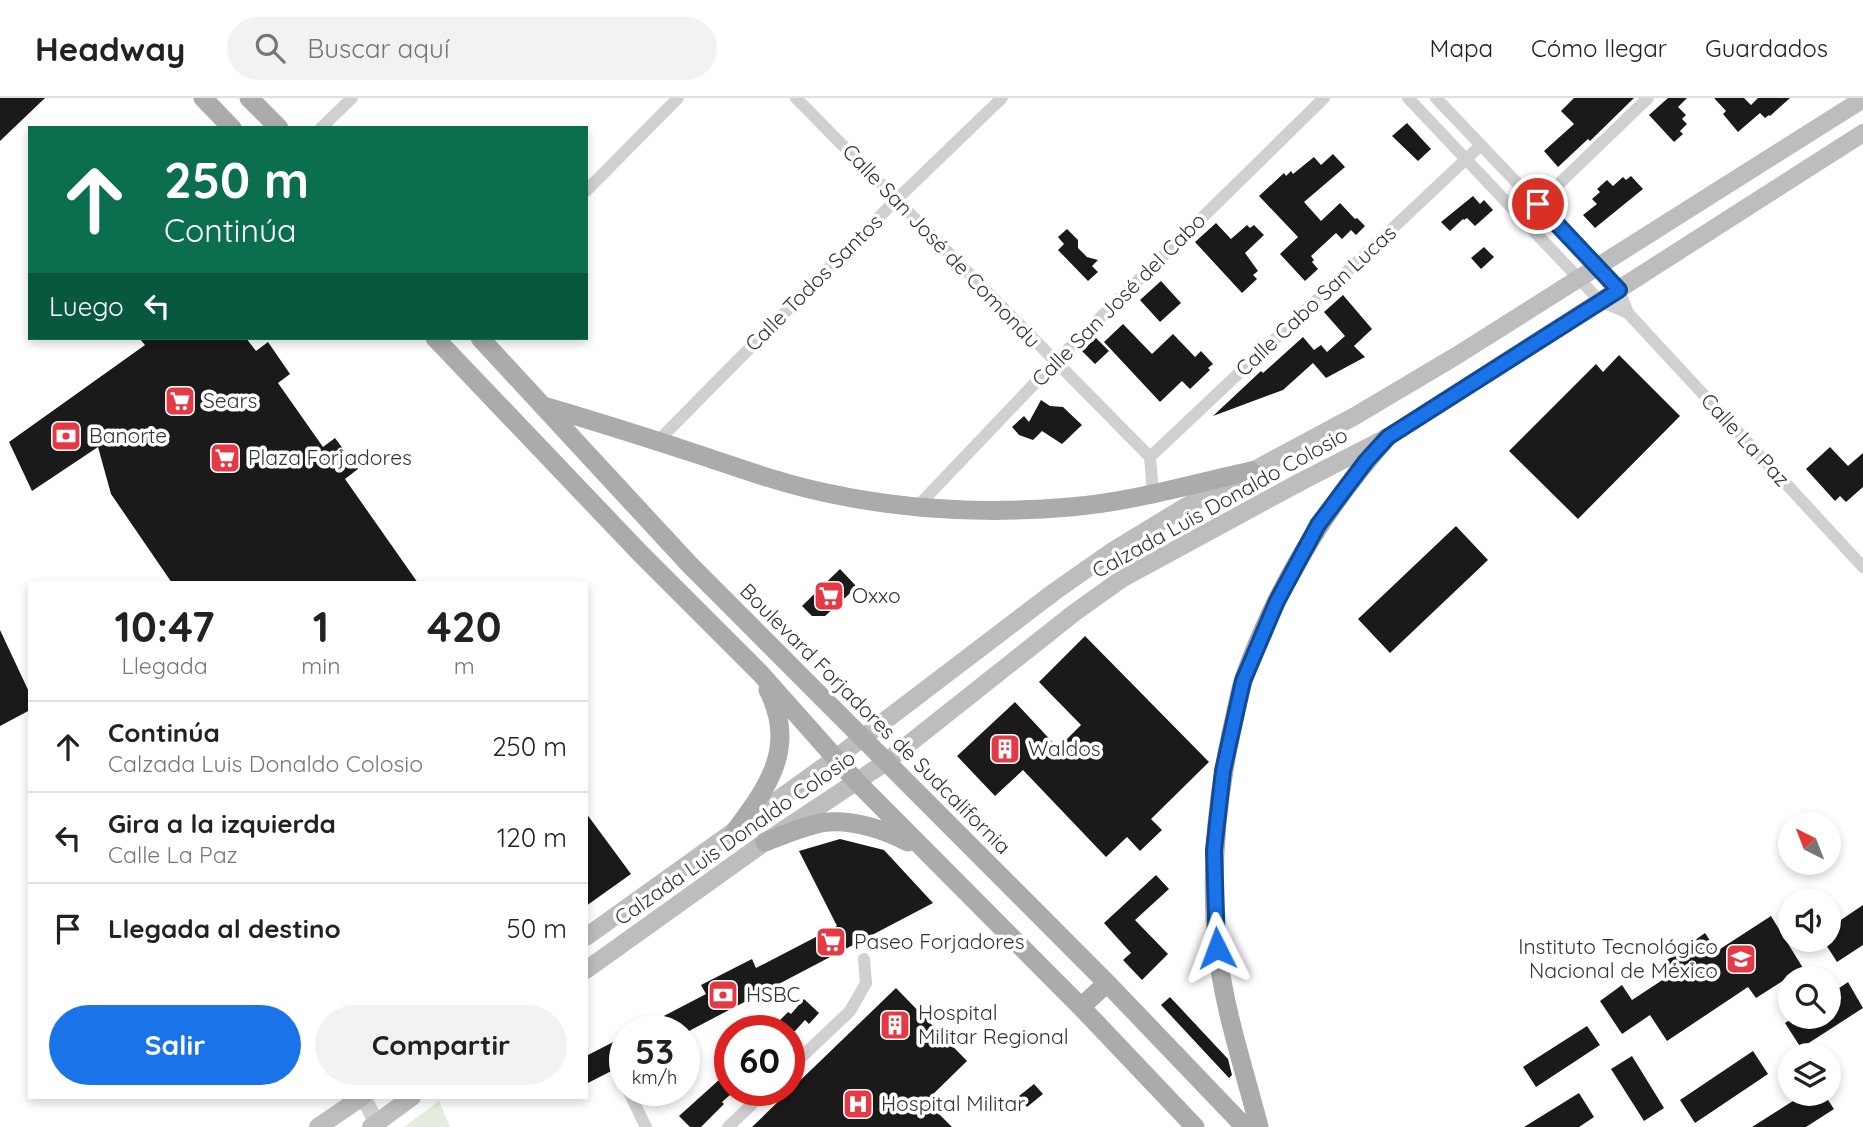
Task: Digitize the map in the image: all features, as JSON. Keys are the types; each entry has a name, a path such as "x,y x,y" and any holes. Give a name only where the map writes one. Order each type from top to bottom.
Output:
{"main road":[{"path":"203,98 230,126"},
{"path":"249,98 277,126"},
{"name":"Calzada Luis Donaldo Colosio","path":"588,936 836,758 1054,592 1111,552 1251,471 1356,416 1599,268 1863,99"},
{"name":"Calzada Luis Donaldo Colosio","path":"588,969 765,842 886,762 1074,613 1123,578 1388,437 1862,134"},
{"path":"437,340 640,553 760,673 856,781 1081,1007 1195,1127"},
{"name":"Boulevard Forjadores de Sudcalifornia","path":"482,340 689,564 1107,984 1245,1127"},
{"path":"542,406 771,479 828,494 918,507 987,510 1071,507 1153,493 1251,471"},
{"path":"569,435 588,476 583,483 574,482"},
{"path":"1259,1127 1229,1011 1217,948 1214,850 1223,771 1243,681 1277,601 1318,525 1366,461 1388,437"},
{"path":"640,553 642,539 651,536 689,564"},
{"path":"735,831 760,798 777,765 781,737 776,705 760,673"},
{"path":"765,842 808,826 842,822 887,831 925,850"},
{"path":"652,922 667,897 663,882"},
{"path":"1081,1007 1107,984"},
{"path":"318,1127 339,1121 361,1099"},
{"path":"376,1126 410,1099"}],"street":[{"path":"323,126 352,98"},
{"path":"588,189 678,98"},
{"name":"Calle San José de Comondu","path":"796,98 1150,457"},
{"name":"Calle Todos Santos","path":"658,441 896,200 1002,98"},
{"name":"Calle San José del Cabo","path":"918,507 1055,362 1324,98"},
{"name":"Calle La Paz","path":"1408,98 1600,302 1628,313"},
{"name":"Calle La Paz","path":"1436,98 1599,268 1619,290 1628,313 1863,567"},
{"path":"1538,204 1648,98"},
{"name":"Calle Cabo San Lucas","path":"1150,457 1481,145"},
{"path":"1150,457 1153,493"},
{"path":"805,1054 850,1011 866,983 864,959"},
{"path":"364,1099 376,1126"},
{"path":"636,1106 646,1127"},
{"path":"728,1127 750,1106"}],"shaded area":[{"path":"439,1101 450,1127 404,1127"}],"building":[{"path":"0,98 45,98 0,141"},
{"path":"1574,98 1634,98 1590,141 1588,139 1558,167 1544,151 1574,124 1561,111"},
{"path":"1668,98 1687,98 1678,107 1686,115 1682,119 1687,124 1680,131 1683,134 1674,142 1649,115"},
{"path":"1714,98 1744,98 1751,105 1758,98 1790,98 1770,116 1765,118 1760,113 1738,132 1723,114 1726,111"},
{"path":"1407,123 1431,149 1418,161 1392,136"},
{"path":"1333,154 1345,167 1304,202 1321,221 1340,203 1365,226 1356,235 1351,230 1342,239 1336,233 1311,256 1318,269 1305,281 1280,254 1298,237 1259,196 1284,173 1286,176 1291,171 1293,174 1314,157 1321,165"},
{"path":"1631,176 1643,189 1595,228 1583,215 1597,204 1592,199 1600,192 1597,189 1607,180 1613,186 1623,177 1626,180"},
{"path":"1473,196 1480,204 1484,200 1493,210 1475,226 1467,218 1450,231 1441,222"},
{"path":"1216,223 1231,239 1247,225 1250,228 1254,225 1264,235 1245,253 1258,271 1253,275 1257,279 1242,293 1195,242"},
{"path":"1067,229 1078,240 1078,248 1087,257 1098,260 1092,266 1098,272 1088,281 1058,250 1064,244 1058,237"},
{"path":"1484,247 1494,257 1481,269 1471,258"},
{"path":"1161,281 1181,303 1160,322 1140,300"},
{"path":"1343,295 1372,329 1354,346 1365,357 1326,378 1313,363 1283,390 1213,416 1261,371 1263,373 1303,337 1314,350 1321,345 1327,352 1345,336 1324,312"},
{"path":"1123,324 1152,354 1173,334 1195,357 1201,351 1213,364 1190,389 1182,381 1160,402 1104,342"},
{"path":"1096,338 1109,351 1095,364 1082,351"},
{"name":"Plaza Forjadores","path":"141,340 248,340 256,351 268,342 290,374 278,383 323,447 335,438 358,469 345,479 417,581 171,581 111,494 98,447 32,491 9,442 145,345"},
{"path":"1619,355 1680,416 1578,519 1509,451 1596,364 1603,372"},
{"path":"1041,400 1050,406 1063,407 1082,425 1062,444 1042,431 1033,440 1019,435 1012,427 1024,416 1029,422"},
{"path":"1830,447 1848,466 1863,453 1863,487 1846,502 1840,496 1835,501 1806,469"},
{"path":"1456,526 1488,560 1390,653 1358,619"},
{"name":"Oxxo","path":"840,569 857,587 825,616 812,616 802,606"},
{"path":"0,630 28,690 28,711 0,726"},
{"path":"1085,636 1209,762 1151,819 1162,830 1140,851 1127,837 1106,857 1023,770 995,796 957,756 1015,702 1058,748 1081,725 1039,682"},
{"path":"588,816 631,874 588,905"},
{"name":"Paseo Forjadores","path":"840,839 884,850 933,903 720,1015 714,1015 714,1018 700,1025 700,1015 666,1015 706,994 701,985 752,959 756,968 837,926 799,851"},
{"path":"1156,875 1169,889 1135,920 1168,954 1142,980 1123,960 1131,953 1104,923"},
{"path":"1863,905 1863,945 1837,962 1831,952 1841,952 1841,920"},
{"path":"1771,916 1778,927 1778,952 1793,952 1802,966 1778,966 1778,984 1756,998 1748,987 1667,1041 1650,1015 1622,1034 1600,1001 1622,985 1632,1000 1667,977 1660,965 1705,933 1717,951"},
{"path":"1848,982 1863,1008 1841,1022 1841,987"},
{"name":"Hospital Militar Regional","path":"896,988 967,1061 926,1101 952,1127 752,1127 774,1106 805,1106 805,1076"},
{"path":"1170,997 1228,1059 1232,1075 1229,1078 1161,1005"},
{"path":"804,999 819,1013 809,1024 805,1015 785,1015 788,1012 791,1014"},
{"path":"1587,1026 1600,1045 1536,1087 1523,1067"},
{"path":"1789,1029 1830,1029 1809,1043 1798,1043"},
{"path":"609,1044 609,1072 588,1083 588,1055"},
{"path":"1753,1051 1768,1074 1695,1123 1680,1100"},
{"path":"1632,1056 1664,1108 1644,1121 1611,1069"},
{"path":"714,1084 714,1106 722,1106 701,1127 690,1127 679,1116 690,1106 700,1106 700,1097"},
{"path":"1034,1084 1043,1094 1027,1107 1019,1096"},
{"path":"1579,1093 1594,1117 1579,1127 1524,1127"},
{"path":"1785,1106 1832,1106 1834,1109 1806,1127 1752,1127"}],"place":[{"name":"Sears","path":"180,401"},
{"name":"Banorte","path":"66,436"},
{"name":"Plaza Forjadores","path":"225,458"},
{"name":"Oxxo","path":"829,596"},
{"name":"Waldos","path":"1005,749"},
{"name":"Paseo Forjadores","path":"831,942"},
{"name":"Instituto Tecnológico Nacional de México","path":"1741,959"},
{"name":"HSBC","path":"723,995"},
{"name":"Hospital Militar Regional","path":"895,1025"},
{"name":"Hospital Militar","path":"858,1104"}],"route":[{"path":"1217,948 1214,850 1223,771 1243,681 1277,601 1318,525 1366,461 1388,437 1619,290 1538,204"}]}
